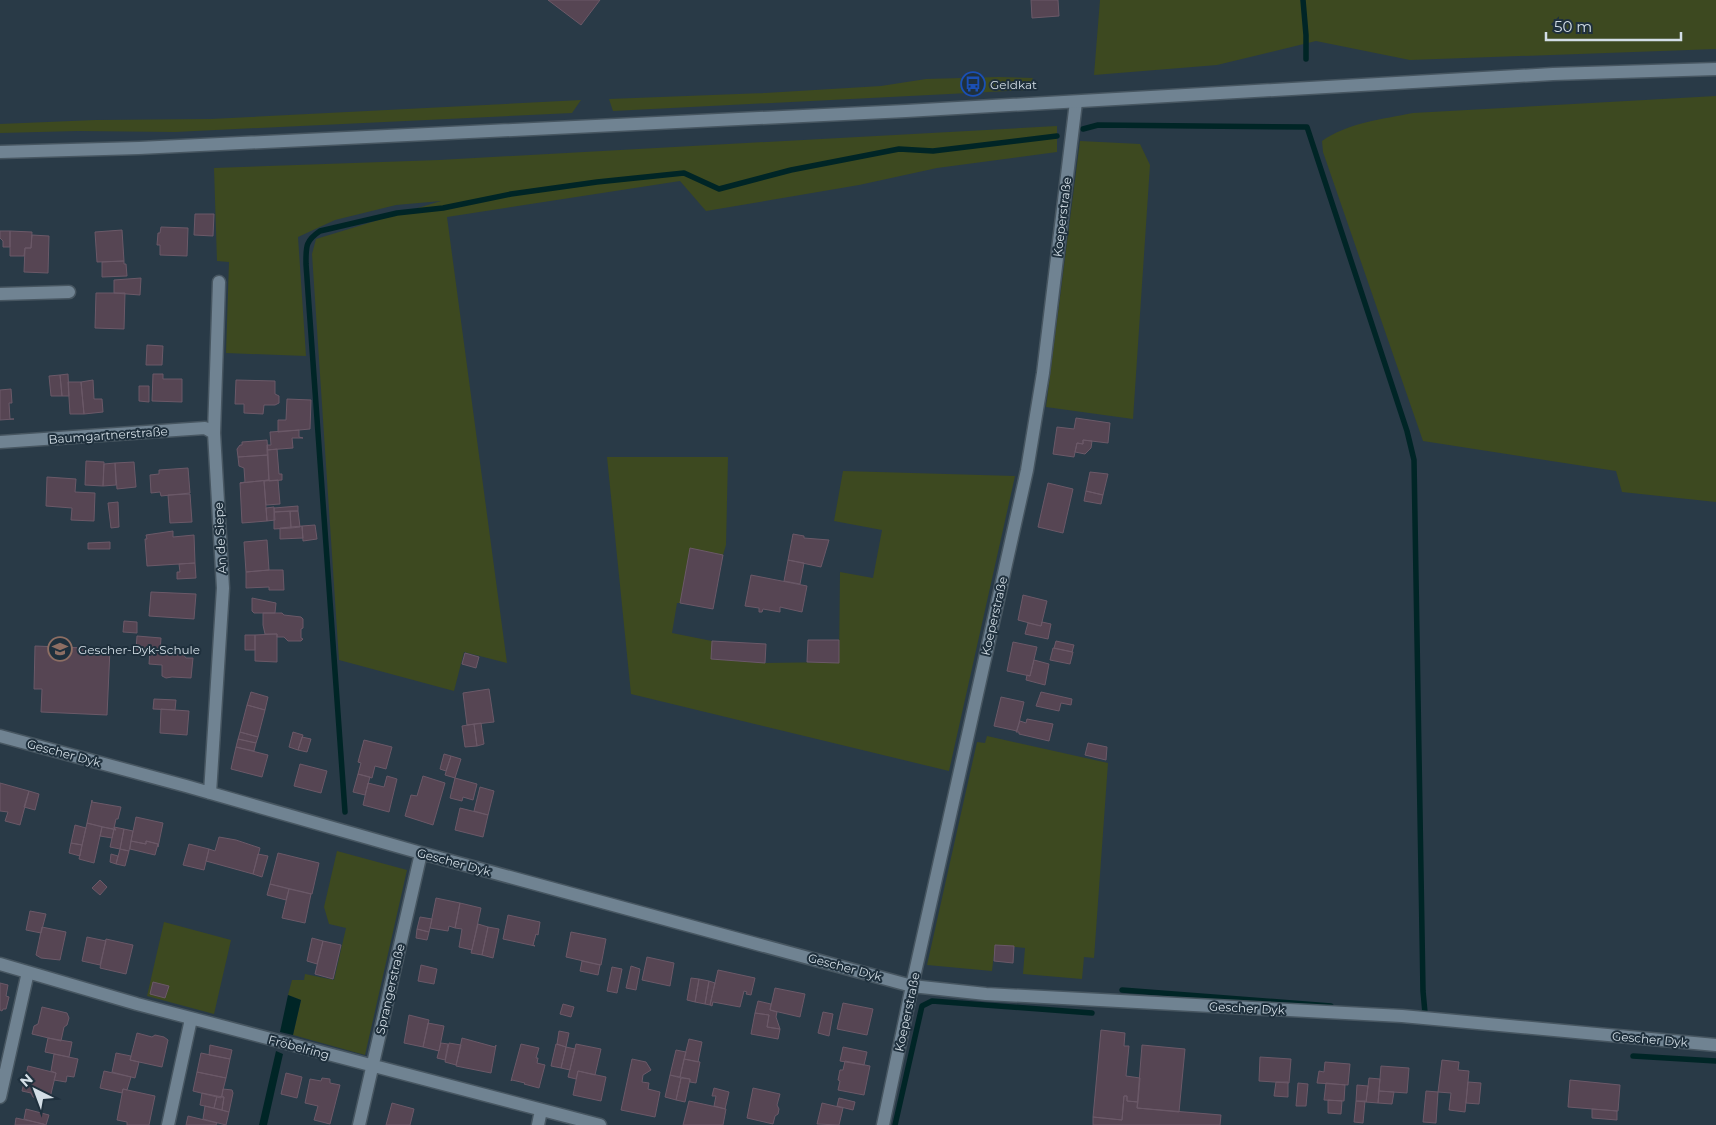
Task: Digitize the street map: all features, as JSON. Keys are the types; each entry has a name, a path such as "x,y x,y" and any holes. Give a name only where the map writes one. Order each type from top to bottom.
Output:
{"street":[{"path":"0,152 139,148 1076,102 1553,74 1716,69"},
{"name":"Koeperstraße","path":"883,1125 912,986 1027,470 1043,374 1076,102"},
{"name":"An de Siepe","path":"210,793 223,588 214,433 219,282"},
{"path":"0,294 69,292"},
{"name":"Baumgartnerstraße","path":"0,442 205,428 214,433"},
{"name":"Gescher Dyk","path":"0,736 421,853 912,986 986,994 1402,1016 1716,1045"},
{"name":"Sprangerstraße","path":"359,1125 421,853"},
{"name":"Fröbelring","path":"0,964 191,1019 600,1125"},
{"path":"0,1096 28,972"},
{"path":"168,1125 191,1019"},
{"path":"538,1125 541,1110"}],"green space":[{"path":"1100,0 1716,0 1716,49 1410,60 1316,41 1217,65 1094,75"},
{"path":"1033,78 1027,90 613,111 609,99 765,93 881,86 926,79"},
{"path":"1716,96 1716,502 1622,492 1616,471 1423,441 1323,152 1322,141 1354,126 1413,113"},
{"path":"581,100 572,113 175,132 78,131 0,133 0,124 95,120 211,119"},
{"path":"1057,126 1057,152 937,168 859,185 706,211 680,181 447,217 507,663 464,652 454,691 339,660 312,254 316,239 441,201 396,205 335,220 298,237 306,356 226,353 229,262 217,261 214,168 439,160"},
{"path":"1080,141 1140,144 1150,165 1133,419 1046,407"},
{"path":"607,457 728,457 726,545 723,555 690,549 680,603 677,603 672,633 712,641 711,659 765,663 839,662 840,572 873,578 882,530 834,521 843,471 1015,476 949,771 631,694"},
{"path":"987,736 1108,763 1094,958 1084,957 1082,979 1023,974 1025,948 995,945 992,971 927,965 977,742 985,743"},
{"path":"337,851 407,870 365,1055 293,1035 301,1000 288,995 292,980 304,980 305,974 334,980 346,928 329,924 324,907"},
{"path":"164,922 231,940 214,1014 147,996"}],"shaded area":[{"path":"288,995 301,1000 293,1035 280,1032"},
{"path":"276,1051 283,1054 267,1125 259,1125"}],"building":[{"path":"548,0 600,0 581,25"},
{"path":"1031,0 1058,0 1059,16 1032,18"},
{"path":"195,214 214,214 213,236 194,235"},
{"path":"161,227 188,228 187,256 160,255 160,245 157,245 158,233 160,233"},
{"path":"122,230 124,261 97,262 95,232"},
{"path":"0,231 10,231 10,247 3,247"},
{"path":"10,231 32,232 31,248 25,248 24,256 10,256"},
{"path":"32,235 49,236 48,273 24,272 25,248 31,248"},
{"path":"124,261 127,276 102,277 102,262"},
{"path":"141,278 140,295 114,293 114,280"},
{"path":"96,293 125,293 124,329 95,328"},
{"path":"147,345 163,346 162,365 146,365"},
{"path":"68,374 69,396 62,396 60,375"},
{"path":"153,374 163,374 163,379 182,379 182,402 152,401"},
{"path":"60,375 62,396 51,396 49,376"},
{"path":"93,380 94,399 102,399 103,412 84,414 81,382"},
{"path":"236,380 275,381 275,394 279,396 279,403 264,405 263,414 244,413 244,404 235,404"},
{"path":"68,382 81,382 84,414 70,414"},
{"path":"139,386 149,386 149,402 139,401"},
{"path":"11,389 12,403 9,403 10,419 14,419 0,420 0,390"},
{"path":"287,399 311,400 310,429 278,432 278,420 286,420"},
{"path":"1076,418 1110,423 1108,443 1083,440 1083,444 1077,443 1074,457 1053,454 1057,427 1074,429"},
{"path":"299,430 299,437 303,438 292,438 293,448 267,450 267,445 271,445 270,432"},
{"path":"267,440 268,455 238,457 237,449 242,445 242,442"},
{"path":"1083,440 1092,441 1091,448 1085,454 1075,452 1077,443 1083,444"},
{"path":"277,449 279,474 282,474 282,480 269,481 267,450"},
{"path":"268,455 269,480 240,483 245,482 244,468 239,466 238,457"},
{"path":"86,461 104,462 103,486 85,485"},
{"path":"134,462 136,487 117,489 115,463"},
{"path":"115,463 116,485 103,486 104,464"},
{"path":"188,468 190,493 161,496 160,492 151,493 150,475 159,474 159,470"},
{"path":"1090,472 1108,474 1103,495 1086,491"},
{"path":"47,477 76,479 75,492 95,493 94,521 71,520 72,508 46,506"},
{"path":"269,480 264,481 267,521 242,523 240,483"},
{"path":"278,480 280,504 266,505 264,481"},
{"path":"1048,483 1073,489 1063,533 1038,527"},
{"path":"1086,491 1103,495 1101,504 1084,501"},
{"path":"190,494 192,522 170,523 168,495"},
{"path":"118,502 119,527 111,528 108,503"},
{"path":"298,506 298,511 274,512 274,508"},
{"path":"274,507 275,520 267,521 266,508"},
{"path":"290,511 291,528 274,529 274,512"},
{"path":"290,511 298,511 300,527 291,528"},
{"path":"315,525 317,539 303,541 302,526"},
{"path":"302,526 303,538 280,539 280,528"},
{"path":"173,531 173,537 194,535 195,563 147,566 146,535"},
{"path":"793,534 804,536 804,538 829,540 821,567 788,560"},
{"path":"267,540 269,570 246,572 244,542"},
{"path":"110,542 110,549 88,549 88,543"},
{"path":"690,548 723,555 713,609 680,603"},
{"path":"788,560 804,563 800,584 784,581"},
{"path":"195,563 196,578 177,579 177,572 180,572 179,564"},
{"path":"283,570 284,590 269,590 269,587 246,588 246,572"},
{"path":"751,575 807,586 802,612 780,607 780,612 763,609 762,612 759,612 759,608 745,606"},
{"path":"151,592 196,594 194,619 149,616"},
{"path":"1023,595 1047,601 1041,626 1018,620"},
{"path":"252,598 276,603 275,613 254,613 252,611"},
{"path":"263,613 282,613 284,615 301,617 303,619 303,628 301,629 301,638 303,639 301,641 288,641 284,637 277,637 277,634 265,634"},
{"path":"124,621 137,622 137,633 123,632"},
{"path":"1042,622 1051,624 1048,639 1025,634 1028,623 1041,626"},
{"path":"277,634 277,662 255,661 255,635"},
{"path":"245,635 255,635 255,650 245,650"},
{"path":"137,636 161,638 160,651 136,650"},
{"path":"808,640 839,640 839,663 807,662"},
{"path":"712,641 766,644 765,663 711,659"},
{"path":"1056,641 1074,645 1072,652 1054,648"},
{"path":"1013,642 1037,647 1030,676 1007,671"},
{"path":"35,646 110,649 107,715 41,712 42,689 34,689"},
{"path":"1053,648 1073,652 1070,664 1050,660"},
{"path":"150,650 182,653 186,658 193,658 191,678 166,678 162,676 162,665 149,664"},
{"path":"465,653 479,657 476,668 462,664"},
{"path":"1034,660 1049,664 1045,685 1026,680 1027,675 1030,676"},
{"path":"489,689 494,722 467,725 463,693"},
{"path":"251,692 268,697 265,710 247,705"},
{"path":"1041,692 1072,699 1071,705 1061,703 1059,711 1036,706"},
{"path":"1001,697 1024,702 1017,731 994,726"},
{"path":"154,699 176,700 175,710 153,709"},
{"path":"247,705 265,710 258,737 240,732"},
{"path":"161,709 189,711 187,735 160,733"},
{"path":"1027,719 1053,724 1049,741 1016,732 1020,721 1026,723"},
{"path":"481,723 484,744 477,746 474,724"},
{"path":"474,724 477,746 465,747 462,726"},
{"path":"240,732 258,737 256,743 238,739"},
{"path":"293,732 303,735 298,750 289,747"},
{"path":"302,737 311,739 307,752 298,750"},
{"path":"238,739 256,743 254,751 236,747"},
{"path":"364,740 392,747 386,769 375,766 372,778 358,774 361,763 358,762"},
{"path":"1088,743 1107,747 1106,760 1085,755"},
{"path":"236,747 268,755 262,777 231,769"},
{"path":"444,754 451,756 446,771 440,769"},
{"path":"451,756 461,759 455,778 445,775"},
{"path":"300,764 327,771 321,793 294,786"},
{"path":"358,774 370,777 365,795 353,792"},
{"path":"387,776 397,779 389,812 363,805 368,783 384,787"},
{"path":"423,776 445,783 433,825 405,816 411,795 417,796"},
{"path":"455,778 477,784 473,800 463,797 462,801 450,798"},
{"path":"0,783 29,791 20,825 5,821 8,812 0,811"},
{"path":"480,787 494,791 488,815 474,811"},
{"path":"29,791 39,794 35,810 24,807"},
{"path":"92,800 92,802 121,807 114,828 116,830 87,823"},
{"path":"460,808 488,815 483,837 455,830"},
{"path":"136,817 163,823 158,847 158,844 146,841 146,844 131,841"},
{"path":"87,823 102,827 94,863 79,859"},
{"path":"75,825 86,828 82,845 71,843"},
{"path":"102,827 114,829 112,838 100,836"},
{"path":"114,827 124,829 120,849 110,847 114,829 116,830"},
{"path":"124,829 133,831 129,851 120,849"},
{"path":"219,837 236,840 260,848 253,874 206,861 209,849 215,851"},
{"path":"131,841 146,844 146,841 158,844 155,855 130,849"},
{"path":"71,843 82,845 80,856 69,853"},
{"path":"189,844 209,849 204,870 183,865"},
{"path":"120,849 129,851 125,866 116,864"},
{"path":"278,853 319,863 312,894 270,884"},
{"path":"111,854 118,856 116,864 110,862"},
{"path":"258,854 268,856 262,877 253,874"},
{"path":"100,880 107,887 100,895 92,888"},
{"path":"270,884 289,889 286,900 267,895"},
{"path":"289,889 311,894 305,923 282,918"},
{"path":"436,898 460,903 455,928 449,926 448,931 430,928"},
{"path":"460,903 481,908 472,950 459,947 462,929 455,928"},
{"path":"30,911 46,914 41,933 26,930"},
{"path":"508,915 540,922 538,935 536,934 533,945 535,946 503,939"},
{"path":"420,917 432,919 429,932 417,929"},
{"path":"478,924 488,927 482,955 471,953"},
{"path":"42,927 66,932 60,960 41,958 36,955"},
{"path":"488,927 499,929 493,958 482,955"},
{"path":"417,929 429,932 427,940 416,938"},
{"path":"571,932 606,939 601,965 566,957"},
{"path":"87,937 106,941 100,965 82,961"},
{"path":"312,938 323,941 317,964 307,961"},
{"path":"106,939 133,945 126,974 100,968"},
{"path":"323,941 341,945 333,979 315,974"},
{"path":"995,945 1014,946 1013,963 994,961"},
{"path":"647,957 674,963 670,986 642,980"},
{"path":"582,961 600,965 598,975 580,971"},
{"path":"421,965 437,969 434,984 418,981"},
{"path":"631,966 640,969 636,990 626,988"},
{"path":"612,967 622,969 617,993 607,991"},
{"path":"718,970 755,978 751,995 746,994 747,992 744,991 740,1007 713,1002 712,1006 710,1005"},
{"path":"691,978 699,979 695,1002 687,1000"},
{"path":"699,979 709,981 705,1004 695,1002"},
{"path":"709,981 715,983 710,1005 705,1004"},
{"path":"153,982 169,986 165,998 150,994"},
{"path":"0,983 8,985 6,996 9,997 6,1009 2,1011 0,1010"},
{"path":"775,988 805,994 800,1017 770,1010"},
{"path":"758,1001 771,1004 770,1010 777,1012 776,1017 780,1029 767,1027 769,1015 755,1013"},
{"path":"843,1003 873,1009 867,1035 837,1029"},
{"path":"563,1004 574,1007 571,1017 560,1014"},
{"path":"42,1007 67,1013 69,1018 67,1025 64,1027 61,1041 32,1034 34,1026 38,1024"},
{"path":"823,1012 833,1014 829,1036 818,1033"},
{"path":"755,1013 769,1015 767,1027 780,1029 778,1039 751,1034"},
{"path":"409,1015 429,1020 423,1047 404,1043"},
{"path":"428,1023 444,1026 439,1051 423,1047"},
{"path":"1101,1030 1125,1033 1124,1046 1129,1046 1126,1076 1140,1078 1138,1102 1127,1101 1127,1096 1124,1096 1122,1120 1093,1117"},
{"path":"559,1031 569,1033 566,1047 557,1044"},
{"path":"137,1033 152,1037 155,1035 164,1037 168,1040 162,1067 130,1060"},
{"path":"48,1038 72,1042 69,1057 45,1052"},
{"path":"462,1038 495,1047 496,1045 491,1073 456,1066"},
{"path":"689,1039 702,1042 698,1062 684,1059"},
{"path":"441,1043 448,1044 445,1060 437,1058"},
{"path":"449,1043 461,1045 456,1065 445,1062"},
{"path":"521,1044 539,1048 536,1058 538,1058 537,1063 545,1065 539,1088 511,1081"},
{"path":"556,1044 566,1047 561,1068 551,1066"},
{"path":"576,1044 601,1049 595,1075 578,1071 576,1079 568,1077"},
{"path":"210,1045 232,1050 230,1059 209,1055"},
{"path":"1142,1045 1185,1049 1179,1112 1137,1108"},
{"path":"566,1047 575,1049 570,1070 561,1068"},
{"path":"843,1047 867,1052 864,1065 840,1061"},
{"path":"676,1050 686,1052 680,1077 670,1075"},
{"path":"116,1053 131,1056 130,1060 139,1062 135,1078 112,1072"},
{"path":"201,1053 230,1059 226,1078 197,1072"},
{"path":"54,1054 78,1059 74,1077 67,1076 66,1082 54,1080 56,1073 51,1071"},
{"path":"1260,1057 1291,1059 1289,1083 1259,1081"},
{"path":"632,1059 646,1062 651,1070 643,1075 642,1082 649,1083 648,1089 660,1092 655,1117 621,1110"},
{"path":"684,1059 700,1062 696,1083 690,1082 690,1079 680,1077"},
{"path":"1442,1060 1459,1062 1458,1070 1469,1071 1465,1112 1449,1110 1451,1093 1438,1092"},
{"path":"845,1061 870,1066 864,1095 838,1090 840,1070 843,1070"},
{"path":"1325,1062 1350,1064 1348,1085 1317,1083 1319,1071 1324,1072"},
{"path":"28,1066 56,1073 50,1098 42,1096 38,1098 33,1097 31,1093 22,1091"},
{"path":"1381,1066 1409,1068 1407,1093 1379,1091"},
{"path":"104,1071 131,1077 127,1090 123,1089 122,1093 100,1088"},
{"path":"578,1071 606,1077 601,1101 573,1095"},
{"path":"197,1072 226,1078 221,1098 193,1091"},
{"path":"286,1073 302,1077 297,1098 281,1094"},
{"path":"670,1075 681,1078 676,1100 665,1097"},
{"path":"322,1078 330,1079 330,1083 340,1085 330,1124 314,1120 318,1106 305,1103 310,1079 321,1081"},
{"path":"681,1078 690,1079 685,1102 676,1100"},
{"path":"1369,1078 1380,1079 1378,1103 1366,1102"},
{"path":"1570,1080 1620,1085 1618,1111 1568,1107"},
{"path":"1276,1082 1288,1082 1288,1097 1274,1096"},
{"path":"1468,1082 1481,1083 1479,1104 1466,1103"},
{"path":"1298,1083 1308,1084 1306,1106 1296,1106"},
{"path":"1326,1083 1345,1085 1344,1101 1324,1100"},
{"path":"1357,1085 1368,1086 1366,1102 1356,1101"},
{"path":"714,1088 729,1092 725,1109 714,1106 716,1096 712,1096"},
{"path":"753,1088 780,1094 777,1105 779,1109 778,1114 775,1116 773,1124 747,1118"},
{"path":"123,1089 155,1096 149,1125 127,1125 127,1122 117,1120"},
{"path":"223,1089 232,1090 233,1093 229,1112 222,1110"},
{"path":"1379,1091 1394,1092 1392,1104 1378,1103"},
{"path":"1426,1091 1438,1092 1436,1123 1423,1122"},
{"path":"202,1093 217,1096 214,1108 200,1105"},
{"path":"217,1096 224,1097 222,1110 214,1108"},
{"path":"1124,1096 1127,1096 1127,1101 1138,1102 1137,1108 1221,1115 1220,1125 1093,1125 1093,1117 1122,1120"},
{"path":"839,1098 855,1102 853,1110 837,1106"},
{"path":"1328,1100 1342,1101 1341,1114 1328,1113"},
{"path":"689,1101 726,1109 723,1125 683,1125"},
{"path":"1356,1101 1365,1101 1363,1123 1354,1122"},
{"path":"392,1103 414,1109 410,1125 386,1125"},
{"path":"822,1103 843,1108 839,1125 817,1124"},
{"path":"205,1106 229,1112 226,1125 203,1119"},
{"path":"26,1109 49,1115 46,1125 24,1119"},
{"path":"1592,1109 1617,1111 1617,1120 1592,1118"},
{"path":"188,1116 217,1123 216,1125 186,1125"},
{"path":"16,1118 44,1124 44,1125 15,1125"}],"waterway":[{"path":"1303,0 1306,59"},
{"path":"1083,129 1098,125 1307,127 1407,431 1414,460 1423,991 1425,1013 1420,1013"},
{"path":"345,812 306,264 306,249 311,238 320,231 397,213 443,208 511,194 597,182 684,173 719,189 791,170 899,149 933,151 1057,136"},
{"path":"1122,990 1331,1006"},
{"path":"895,1125 922,1006 932,1001 1092,1013"},
{"path":"1633,1056 1716,1061"}],"place":[{"name":"Geldkat","path":"973,84"},
{"name":"Gescher-Dyk-Schule","path":"60,649"}]}
